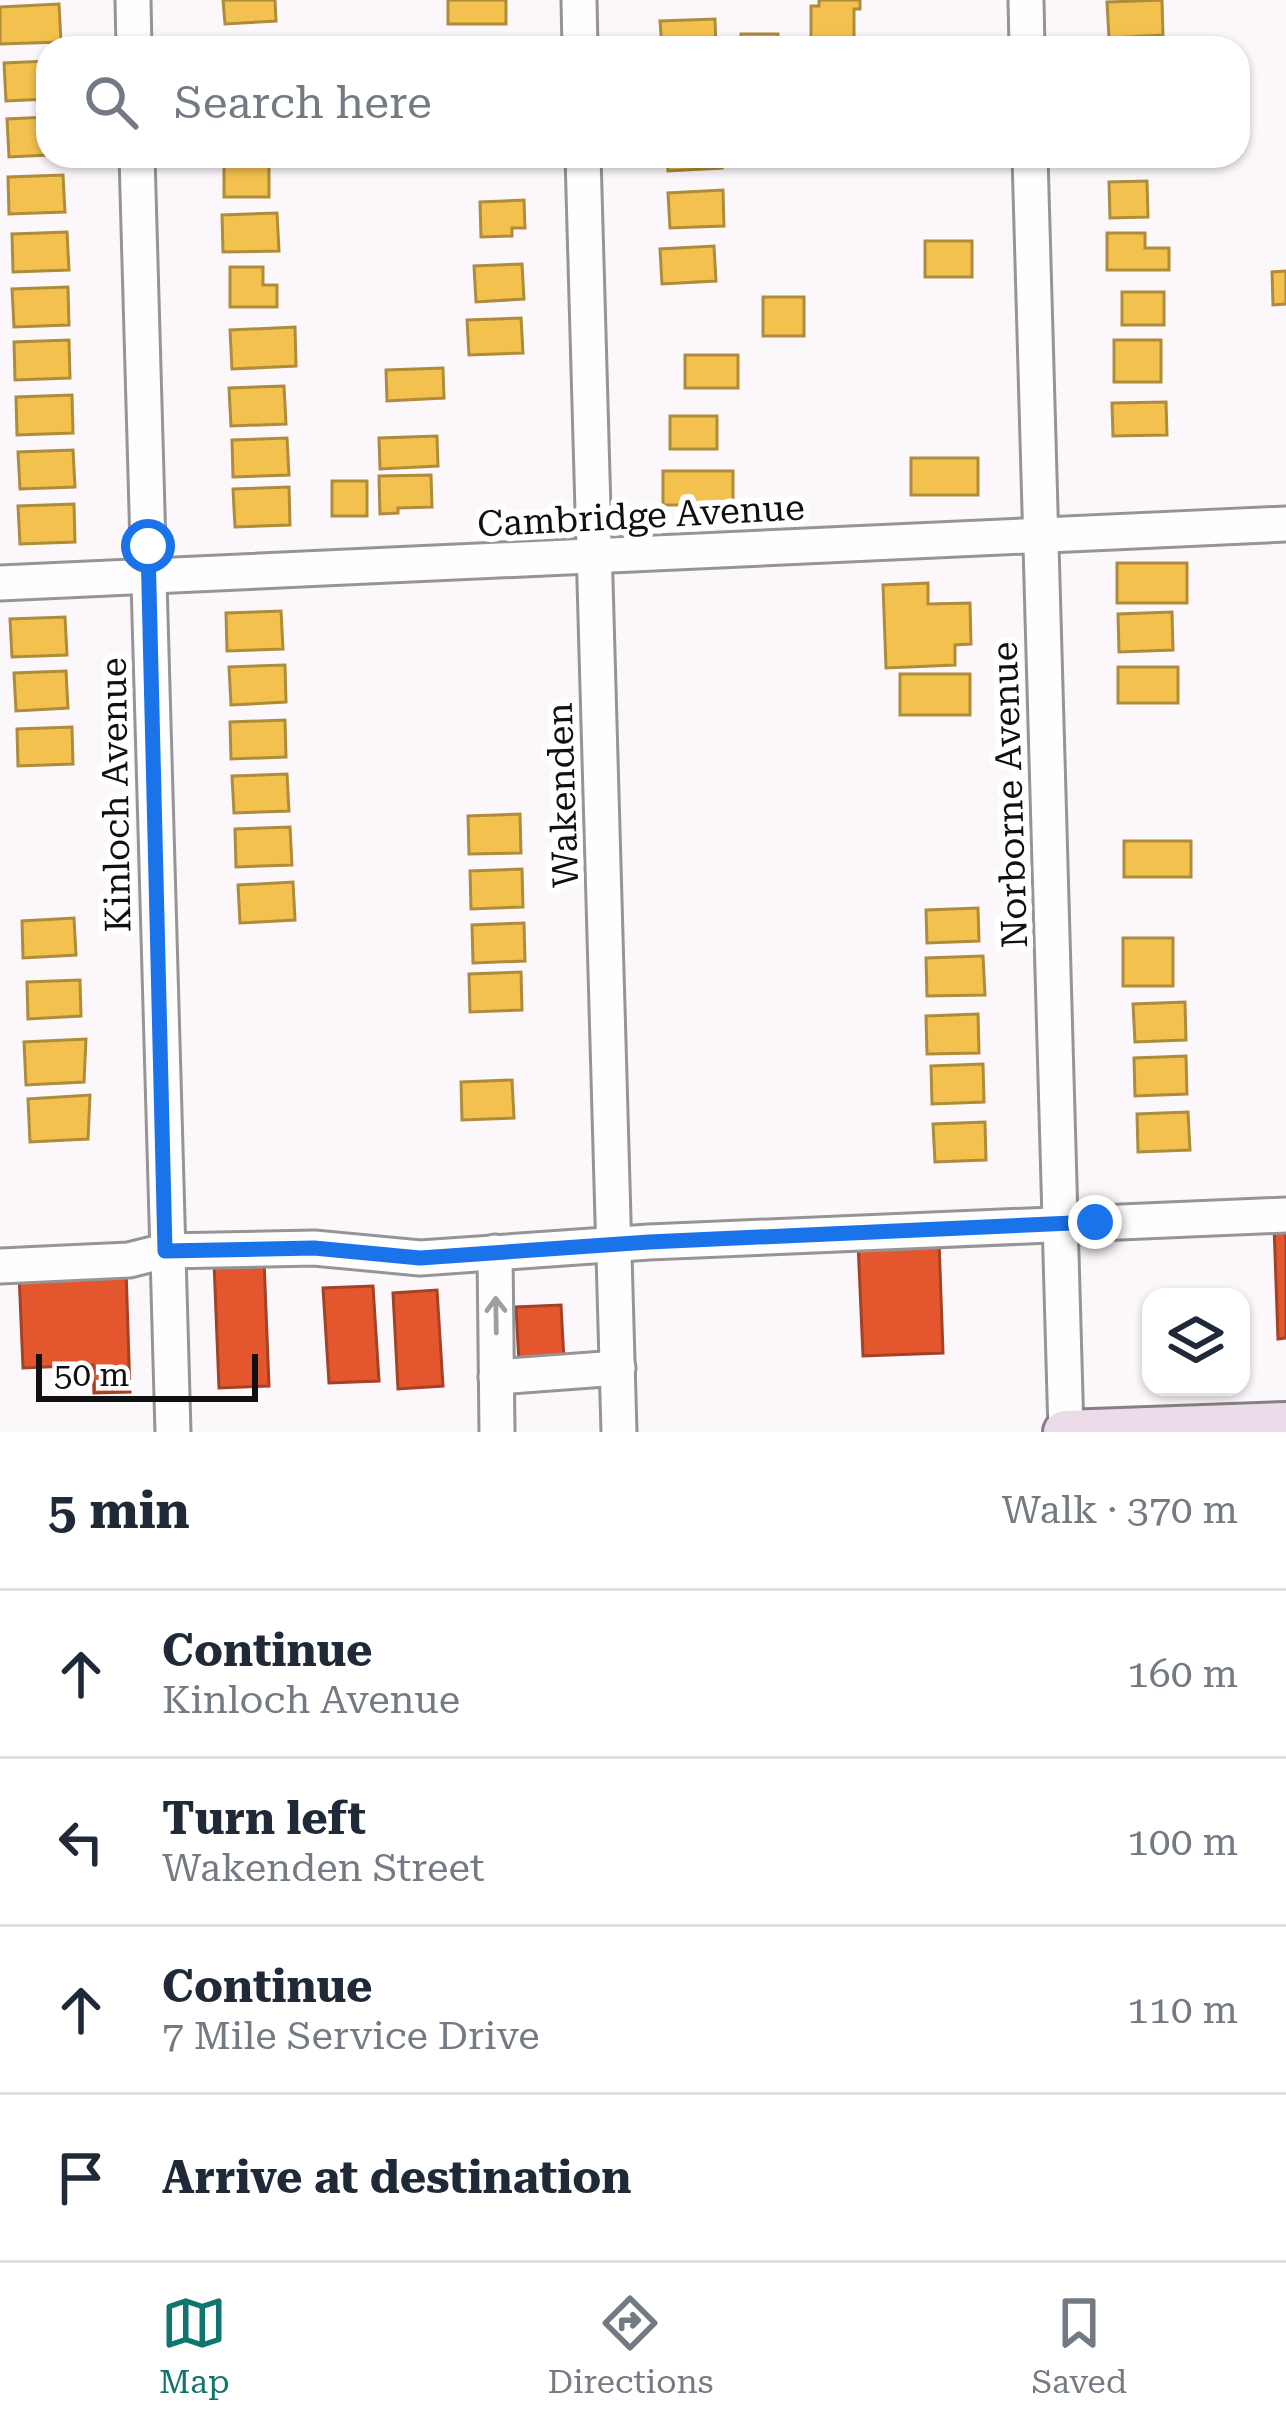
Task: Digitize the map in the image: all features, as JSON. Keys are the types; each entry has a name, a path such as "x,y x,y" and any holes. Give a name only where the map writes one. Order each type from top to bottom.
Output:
{"main road":[{"path":"1065,1432 1286,1424"}],"street":[{"path":"133,0 134,36"},
{"path":"579,0 580,36"},
{"path":"1026,0 1027,36"},
{"name":"Kinloch Avenue","path":"137,168 173,1432"},
{"name":"Wakenden","path":"584,168 619,1432"},
{"name":"Norborne Avenue","path":"1030,168 1065,1432"},
{"name":"Cambridge Avenue","path":"0,583 1286,524"},
{"path":"0,1266 129,1260 165,1251 314,1248 420,1258 614,1244 1286,1215"},
{"path":"495,1252 497,1432"},
{"path":"496,1377 618,1368"}],"building: Homes":[{"path":"223,0 275,0 276,21 225,24"},
{"path":"448,0 506,0 506,24 448,24"},
{"path":"819,0 860,0 860,9 854,9 854,36 811,36 811,6 819,6"},
{"path":"1162,0 1163,35 1109,36 1107,2"},
{"path":"59,4 61,36 0,44 0,7"},
{"path":"715,19 716,36 661,36 660,21"},
{"path":"36,62 36,100 6,101 4,63"},
{"path":"36,118 36,156 9,157 7,119"},
{"path":"224,168 269,168 269,197 224,197"},
{"path":"63,175 65,212 9,214 8,177"},
{"path":"1147,181 1148,217 1110,218 1109,182"},
{"path":"723,190 724,226 670,228 668,193"},
{"path":"524,200 525,228 512,228 512,236 481,237 480,202"},
{"path":"277,213 279,251 223,252 222,215"},
{"path":"67,232 69,270 13,272 12,234"},
{"path":"1107,233 1145,233 1145,248 1169,248 1169,270 1107,270"},
{"path":"925,241 972,241 972,277 925,277"},
{"path":"714,246 716,281 662,284 660,249"},
{"path":"522,264 524,299 476,302 474,266"},
{"path":"230,267 263,267 263,285 277,285 277,307 230,307"},
{"path":"1286,271 1286,304 1273,305 1272,272"},
{"path":"68,287 69,325 14,327 12,289"},
{"path":"1122,292 1164,292 1164,325 1122,325"},
{"path":"763,297 804,297 804,336 763,336"},
{"path":"521,318 523,353 469,355 467,320"},
{"path":"295,327 296,366 232,369 230,330"},
{"path":"69,340 70,378 15,380 14,342"},
{"path":"1114,340 1161,340 1161,382 1114,382"},
{"path":"685,355 738,355 738,388 685,388"},
{"path":"443,368 444,398 387,401 386,370"},
{"path":"284,386 286,424 231,426 229,388"},
{"path":"72,395 73,433 17,435 16,397"},
{"path":"1166,402 1167,435 1113,436 1112,403"},
{"path":"670,416 717,416 717,449 670,449"},
{"path":"437,436 438,466 380,469 379,438"},
{"path":"287,438 289,475 233,477 232,440"},
{"path":"73,450 75,487 20,489 18,452"},
{"path":"911,458 978,458 978,495 911,495"},
{"path":"663,471 733,471 733,505 663,505"},
{"path":"431,475 432,507 380,514 379,476"},
{"path":"332,481 367,481 367,516 332,516"},
{"path":"289,487 290,525 235,527 233,489"},
{"path":"74,504 75,542 20,544 18,506"},
{"path":"1117,563 1187,563 1187,603 1117,603"},
{"path":"928,583 928,604 970,603 971,644 955,645 955,665 886,668 883,585"},
{"path":"281,611 283,649 227,651 226,613"},
{"path":"1172,612 1173,650 1119,652 1118,614"},
{"path":"65,617 67,655 12,657 10,619"},
{"path":"285,665 286,702 231,705 229,667"},
{"path":"1118,667 1178,667 1178,703 1118,703"},
{"path":"66,671 68,708 16,711 14,673"},
{"path":"900,674 970,674 970,715 900,715"},
{"path":"285,720 286,757 231,759 230,722"},
{"path":"72,727 73,764 18,766 17,729"},
{"path":"287,774 289,811 234,813 232,776"},
{"path":"520,814 521,853 469,854 468,816"},
{"path":"290,827 292,865 236,867 235,829"},
{"path":"1124,841 1191,841 1191,877 1124,877"},
{"path":"522,869 523,907 471,909 470,871"},
{"path":"293,882 295,920 240,923 238,885"},
{"path":"978,908 979,941 927,943 926,910"},
{"path":"74,918 76,955 23,958 22,921"},
{"path":"524,923 525,961 473,963 472,925"},
{"path":"1123,938 1173,938 1173,986 1123,986"},
{"path":"983,956 985,995 927,996 926,958"},
{"path":"521,972 522,1010 470,1012 469,974"},
{"path":"80,980 81,1016 28,1019 27,982"},
{"path":"1185,1002 1186,1040 1135,1042 1133,1004"},
{"path":"978,1014 979,1053 927,1054 926,1016"},
{"path":"86,1039 84,1082 26,1085 24,1042"},
{"path":"1186,1056 1187,1094 1135,1096 1134,1058"},
{"path":"983,1064 984,1102 932,1104 931,1066"},
{"path":"512,1080 514,1118 462,1120 461,1082"},
{"path":"90,1095 88,1139 30,1142 28,1099"},
{"path":"1188,1112 1190,1150 1138,1152 1137,1114"},
{"path":"985,1122 986,1160 935,1162 933,1124"}],"building: Shops":[{"path":"1274,1225 1286,1225 1286,1338 1278,1339"},
{"path":"939,1240 943,1353 863,1356 858,1243"},
{"path":"264,1260 269,1386 219,1388 214,1262"},
{"path":"126,1269 130,1392 94,1393 93,1365 23,1368 19,1273"},
{"path":"373,1286 379,1381 329,1383 323,1288"},
{"path":"437,1290 443,1386 398,1389 393,1293"},
{"path":"561,1305 564,1361 519,1363 516,1307"}],"route":[{"path":"148,546 165,1251 314,1248 420,1258 649,1242 1095,1222"}]}
